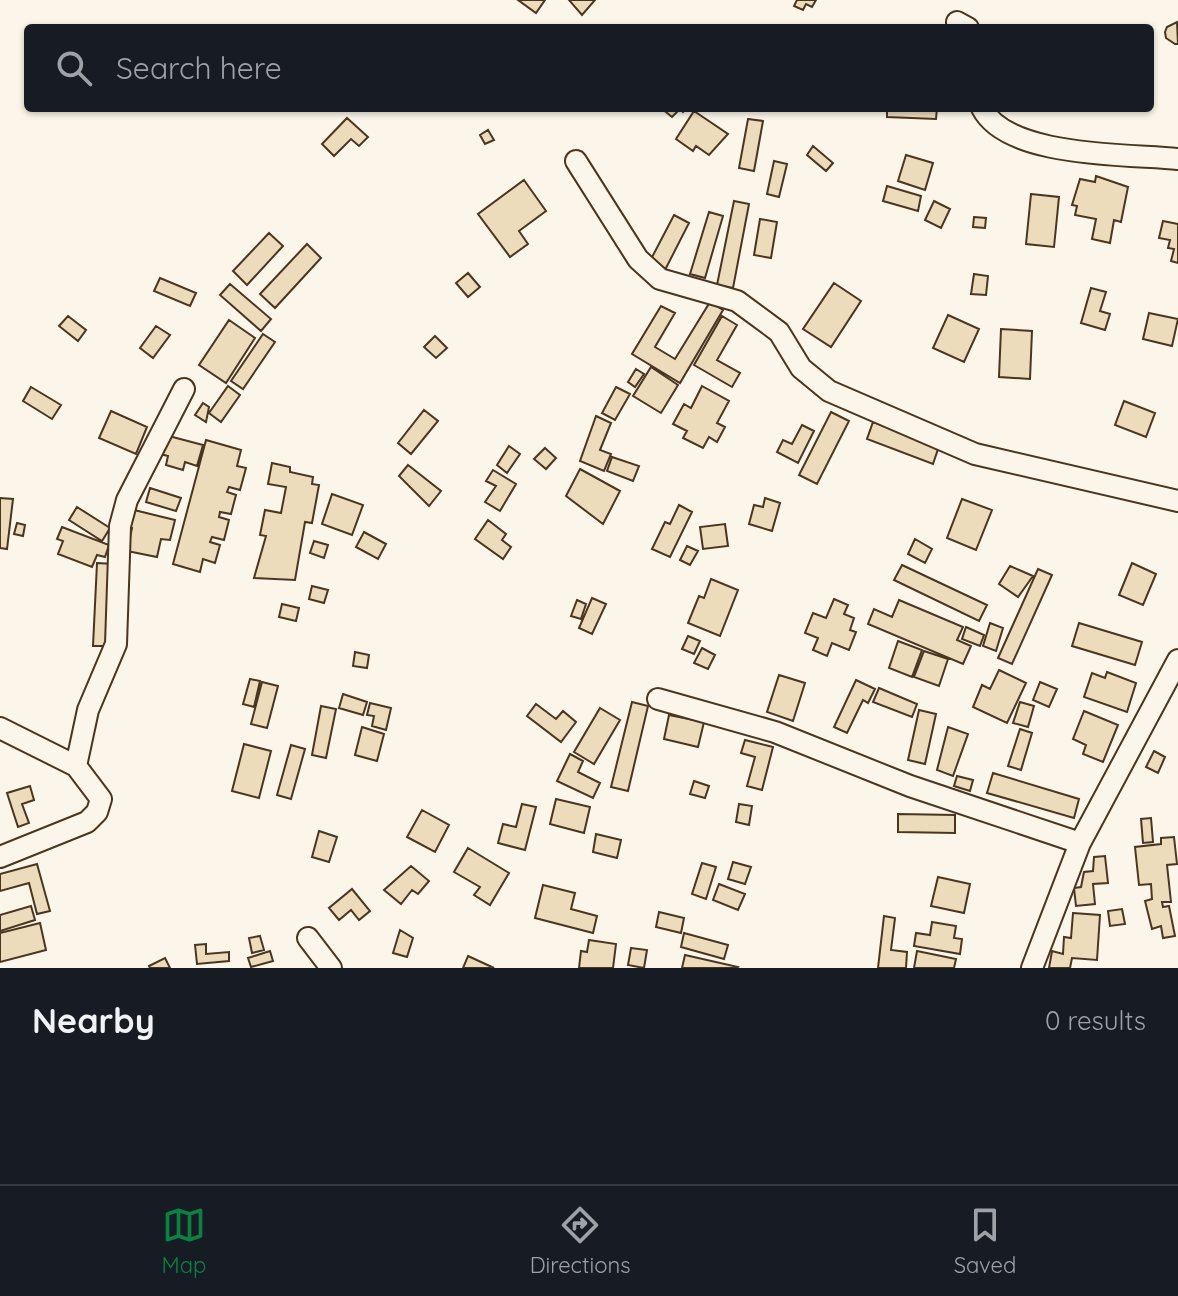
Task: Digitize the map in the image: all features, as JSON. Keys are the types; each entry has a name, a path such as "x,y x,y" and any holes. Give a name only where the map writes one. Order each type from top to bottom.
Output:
{"street":[{"path":"984,112 998,126 1056,150 1178,159"},
{"path":"576,161 638,259 660,279 737,301 779,332 801,368 829,391 975,454 1178,501"},
{"path":"76,766 84,722 116,644 120,526 127,500 184,389"},
{"path":"1032,968 1080,843 1178,660"},
{"path":"658,699 775,732 910,786 1080,843"},
{"path":"0,728 76,766 101,799 97,812 87,822 0,857"},
{"path":"308,938 331,968"}],"building":[{"path":"518,0 545,0 536,13"},
{"path":"569,0 595,0 582,15"},
{"path":"797,0 816,0 812,7 806,4 803,10 794,6"},
{"path":"1177,22 1178,44 1175,44 1166,38 1165,32 1167,27"},
{"path":"693,112 728,134 709,155 696,146 693,151 676,139"},
{"path":"887,112 937,112 936,119 887,117"},
{"path":"347,118 368,137 359,146 351,139 334,156 322,144"},
{"path":"748,119 763,121 754,171 739,168"},
{"path":"488,130 494,140 485,144 480,135"},
{"path":"813,146 833,163 826,171 807,155"},
{"path":"906,155 933,163 925,190 898,181"},
{"path":"774,161 787,164 779,197 767,194"},
{"path":"1096,176 1128,187 1121,222 1114,220 1110,243 1092,239 1096,219 1075,215 1077,206 1072,205 1080,179 1095,182"},
{"path":"524,180 546,211 519,231 528,244 510,257 478,214"},
{"path":"887,186 921,196 918,211 883,201"},
{"path":"1031,194 1059,197 1054,247 1026,244"},
{"path":"734,201 749,204 733,288 717,285"},
{"path":"934,201 950,209 941,228 925,220"},
{"path":"709,212 723,216 705,278 690,274"},
{"path":"674,215 689,223 665,270 649,263"},
{"path":"974,217 986,218 985,228 973,227"},
{"path":"760,219 777,222 771,258 754,255"},
{"path":"1163,221 1178,224 1178,263 1171,261 1174,249 1168,248 1170,240 1159,238"},
{"path":"269,233 283,246 247,285 233,271"},
{"path":"307,244 321,258 275,308 260,294"},
{"path":"468,273 480,287 468,297 456,283"},
{"path":"974,274 988,276 986,295 971,294"},
{"path":"160,278 196,293 190,306 154,291"},
{"path":"834,283 861,301 831,347 803,329"},
{"path":"230,284 271,319 261,331 220,295"},
{"path":"1091,288 1106,292 1100,311 1110,314 1105,330 1081,323"},
{"path":"710,302 723,310 680,383 632,354 661,306 675,313 655,347 675,359"},
{"path":"1149,313 1178,319 1172,346 1143,339"},
{"path":"948,315 979,329 964,362 933,348"},
{"path":"68,316 86,330 78,341 59,326"},
{"path":"722,316 737,325 717,360 740,373 732,387 694,365"},
{"path":"229,320 255,338 226,383 199,365"},
{"path":"156,326 170,335 153,358 140,348"},
{"path":"1001,329 1032,331 1030,379 999,377"},
{"path":"263,334 275,342 243,389 231,381"},
{"path":"435,336 447,348 436,358 424,347"},
{"path":"651,367 678,385 661,413 633,396"},
{"path":"636,369 644,374 635,387 628,382"},
{"path":"228,386 240,395 221,422 209,413"},
{"path":"702,386 729,401 717,423 725,427 717,442 709,437 703,448 683,438 687,431 673,424 684,404 691,408"},
{"path":"31,387 61,405 52,419 23,401"},
{"path":"616,387 630,394 615,420 602,413"},
{"path":"1124,401 1155,413 1146,437 1115,425"},
{"path":"203,403 209,407 206,422 195,415"},
{"path":"424,410 438,421 411,454 398,443"},
{"path":"111,411 147,427 136,454 99,438"},
{"path":"831,412 849,421 817,484 799,475"},
{"path":"596,416 611,423 600,450 611,454 604,471 580,461"},
{"path":"873,422 939,446 933,464 867,439"},
{"path":"802,425 814,431 798,463 777,452 783,440 792,444"},
{"path":"165,435 203,445 197,466 185,462 183,470 166,465 168,456 160,454"},
{"path":"206,440 241,450 237,466 246,468 240,490 229,487 227,492 236,495 231,514 220,512 219,517 229,520 224,540 212,537 210,542 220,545 215,563 203,559 200,572 173,564"},
{"path":"509,446 520,454 507,473 497,465"},
{"path":"545,448 556,458 546,469 534,459"},
{"path":"612,457 639,466 633,481 607,471"},
{"path":"272,463 290,467 290,472 313,477 312,484 319,485 312,523 305,522 295,580 254,578 266,536 260,535 265,510 281,513 286,487 268,484"},
{"path":"408,465 441,491 429,506 399,476"},
{"path":"580,469 620,491 603,524 566,496"},
{"path":"493,470 516,484 500,511 485,502 496,486 486,481"},
{"path":"150,488 181,498 176,511 146,502"},
{"path":"332,494 363,505 352,535 322,524"},
{"path":"0,498 13,499 7,549 0,548"},
{"path":"765,498 780,503 772,531 749,524 754,505 763,507"},
{"path":"962,499 992,510 976,550 947,538"},
{"path":"679,505 692,512 670,557 652,549 665,522 670,524"},
{"path":"77,507 110,528 102,541 69,520"},
{"path":"130,509 175,520 170,540 161,539 157,557 127,551 132,528 126,527"},
{"path":"488,520 506,534 502,540 511,547 503,559 475,539"},
{"path":"17,523 25,525 23,536 14,534"},
{"path":"725,524 728,546 703,549 700,527"},
{"path":"62,527 109,545 105,557 97,555 92,567 58,554 63,541 57,539"},
{"path":"364,532 386,544 378,559 356,547"},
{"path":"915,539 932,549 925,563 908,554"},
{"path":"314,541 328,545 324,558 310,553"},
{"path":"687,546 698,551 690,565 680,560"},
{"path":"97,563 113,564 110,646 93,646"},
{"path":"1132,563 1156,574 1143,605 1119,595"},
{"path":"902,565 987,605 979,621 894,580"},
{"path":"1010,566 1033,576 1018,597 999,584"},
{"path":"1038,569 1052,575 1012,664 998,658"},
{"path":"711,579 738,590 720,636 688,623 699,596 704,598"},
{"path":"312,586 328,590 324,603 309,599"},
{"path":"592,598 606,604 592,634 579,628"},
{"path":"834,599 848,605 844,614 854,618 850,630 856,632 849,650 832,643 827,656 813,650 818,638 805,633 813,613 826,618"},
{"path":"577,600 586,604 581,619 571,616"},
{"path":"899,600 963,627 957,640 971,646 963,664 868,624 874,609 892,617"},
{"path":"282,604 299,608 296,621 279,617"},
{"path":"990,623 1003,628 996,651 983,646"},
{"path":"1079,623 1142,642 1135,665 1072,646"},
{"path":"966,627 984,635 980,646 962,639"},
{"path":"688,636 700,641 694,654 682,649"},
{"path":"898,641 922,650 912,677 889,668"},
{"path":"702,648 715,655 708,669 694,663"},
{"path":"924,651 948,659 939,686 914,677"},
{"path":"355,652 369,655 367,668 353,666"},
{"path":"999,670 1026,683 1007,723 973,707 982,685 990,689"},
{"path":"1107,672 1136,683 1127,712 1084,697 1092,673 1105,678"},
{"path":"779,675 805,683 793,721 767,712"},
{"path":"250,679 260,681 254,707 243,704"},
{"path":"856,680 875,689 868,703 863,700 847,733 834,727"},
{"path":"262,682 278,686 267,728 251,724"},
{"path":"1040,682 1057,689 1049,707 1033,700"},
{"path":"879,688 917,704 912,717 873,702"},
{"path":"343,694 367,702 363,715 339,708"},
{"path":"632,702 648,706 628,791 611,787"},
{"path":"1020,702 1034,706 1028,727 1013,723"},
{"path":"370,703 391,708 386,730 372,726 374,716 367,715"},
{"path":"536,704 556,719 563,711 576,722 561,742 527,716"},
{"path":"321,706 336,709 326,758 312,755"},
{"path":"600,708 620,720 594,764 574,752"},
{"path":"919,710 936,714 925,764 908,760"},
{"path":"1084,711 1118,725 1103,762 1083,754 1086,745 1073,739"},
{"path":"669,715 704,722 698,747 664,739"},
{"path":"362,727 384,734 377,761 355,755"},
{"path":"948,727 968,734 953,776 937,770"},
{"path":"1020,729 1032,733 1021,770 1008,766"},
{"path":"745,740 773,747 762,790 747,786 755,757 741,753"},
{"path":"244,744 271,751 259,798 232,791"},
{"path":"291,745 305,749 291,799 277,795"},
{"path":"1154,751 1165,757 1158,773 1146,767"},
{"path":"570,754 583,761 578,772 600,783 593,798 557,781"},
{"path":"993,773 1079,799 1074,818 987,793"},
{"path":"957,776 973,780 970,791 954,786"},
{"path":"694,781 709,786 705,798 690,794"},
{"path":"30,786 34,800 22,804 29,823 18,827 7,793"},
{"path":"556,799 590,807 584,833 550,824"},
{"path":"522,804 536,807 525,850 498,843 503,824 516,827"},
{"path":"739,804 752,806 749,825 736,822"},
{"path":"422,810 449,825 435,852 407,837"},
{"path":"898,814 955,815 955,833 898,832"},
{"path":"1151,818 1153,842 1143,843 1141,819"},
{"path":"319,831 337,837 329,862 312,857"},
{"path":"596,834 621,840 617,858 593,852"},
{"path":"1174,837 1177,864 1167,865 1171,902 1162,902 1163,907 1169,906 1175,936 1163,938 1161,926 1152,929 1145,901 1152,899 1151,884 1139,885 1135,847 1161,844 1161,838"},
{"path":"468,848 509,873 490,905 474,895 480,887 454,872"},
{"path":"1105,856 1108,883 1093,884 1095,904 1076,906 1074,888 1081,887 1084,872 1093,871 1094,857"},
{"path":"733,862 751,867 745,884 728,879"},
{"path":"702,863 716,867 706,899 692,894"},
{"path":"37,864 50,911 37,914 29,883 0,891 0,874"},
{"path":"411,866 429,881 418,894 412,890 401,904 384,890"},
{"path":"938,877 970,884 964,913 931,906"},
{"path":"719,884 745,894 738,910 713,900"},
{"path":"543,885 575,893 571,909 597,916 593,933 535,918"},
{"path":"352,889 370,911 359,920 351,910 339,920 329,908"},
{"path":"31,906 35,920 0,931 0,915"},
{"path":"1122,909 1125,924 1110,926 1108,911"},
{"path":"659,912 684,918 681,933 656,927"},
{"path":"1073,913 1100,915 1097,960 1072,958 1070,968 1049,968 1052,951 1063,954 1064,937 1071,938"},
{"path":"884,916 895,918 891,950 907,952 906,968 878,968"},
{"path":"932,922 956,926 954,938 962,939 960,954 914,946 916,933 930,935"},
{"path":"40,923 46,950 0,962 0,933"},
{"path":"400,930 413,938 407,957 393,953"},
{"path":"684,933 728,945 724,959 681,947"},
{"path":"260,936 264,950 252,953 249,938"},
{"path":"589,940 616,944 613,968 579,968 581,951 587,952"},
{"path":"206,944 206,954 229,952 229,961 197,964 195,945"},
{"path":"631,948 647,950 644,968 628,965"},
{"path":"270,951 273,961 251,967 248,958"},
{"path":"917,951 956,959 954,968 914,968"},
{"path":"685,955 738,967 682,968"},
{"path":"468,956 494,968 463,968"},
{"path":"165,958 170,968 150,968 149,966"}]}
